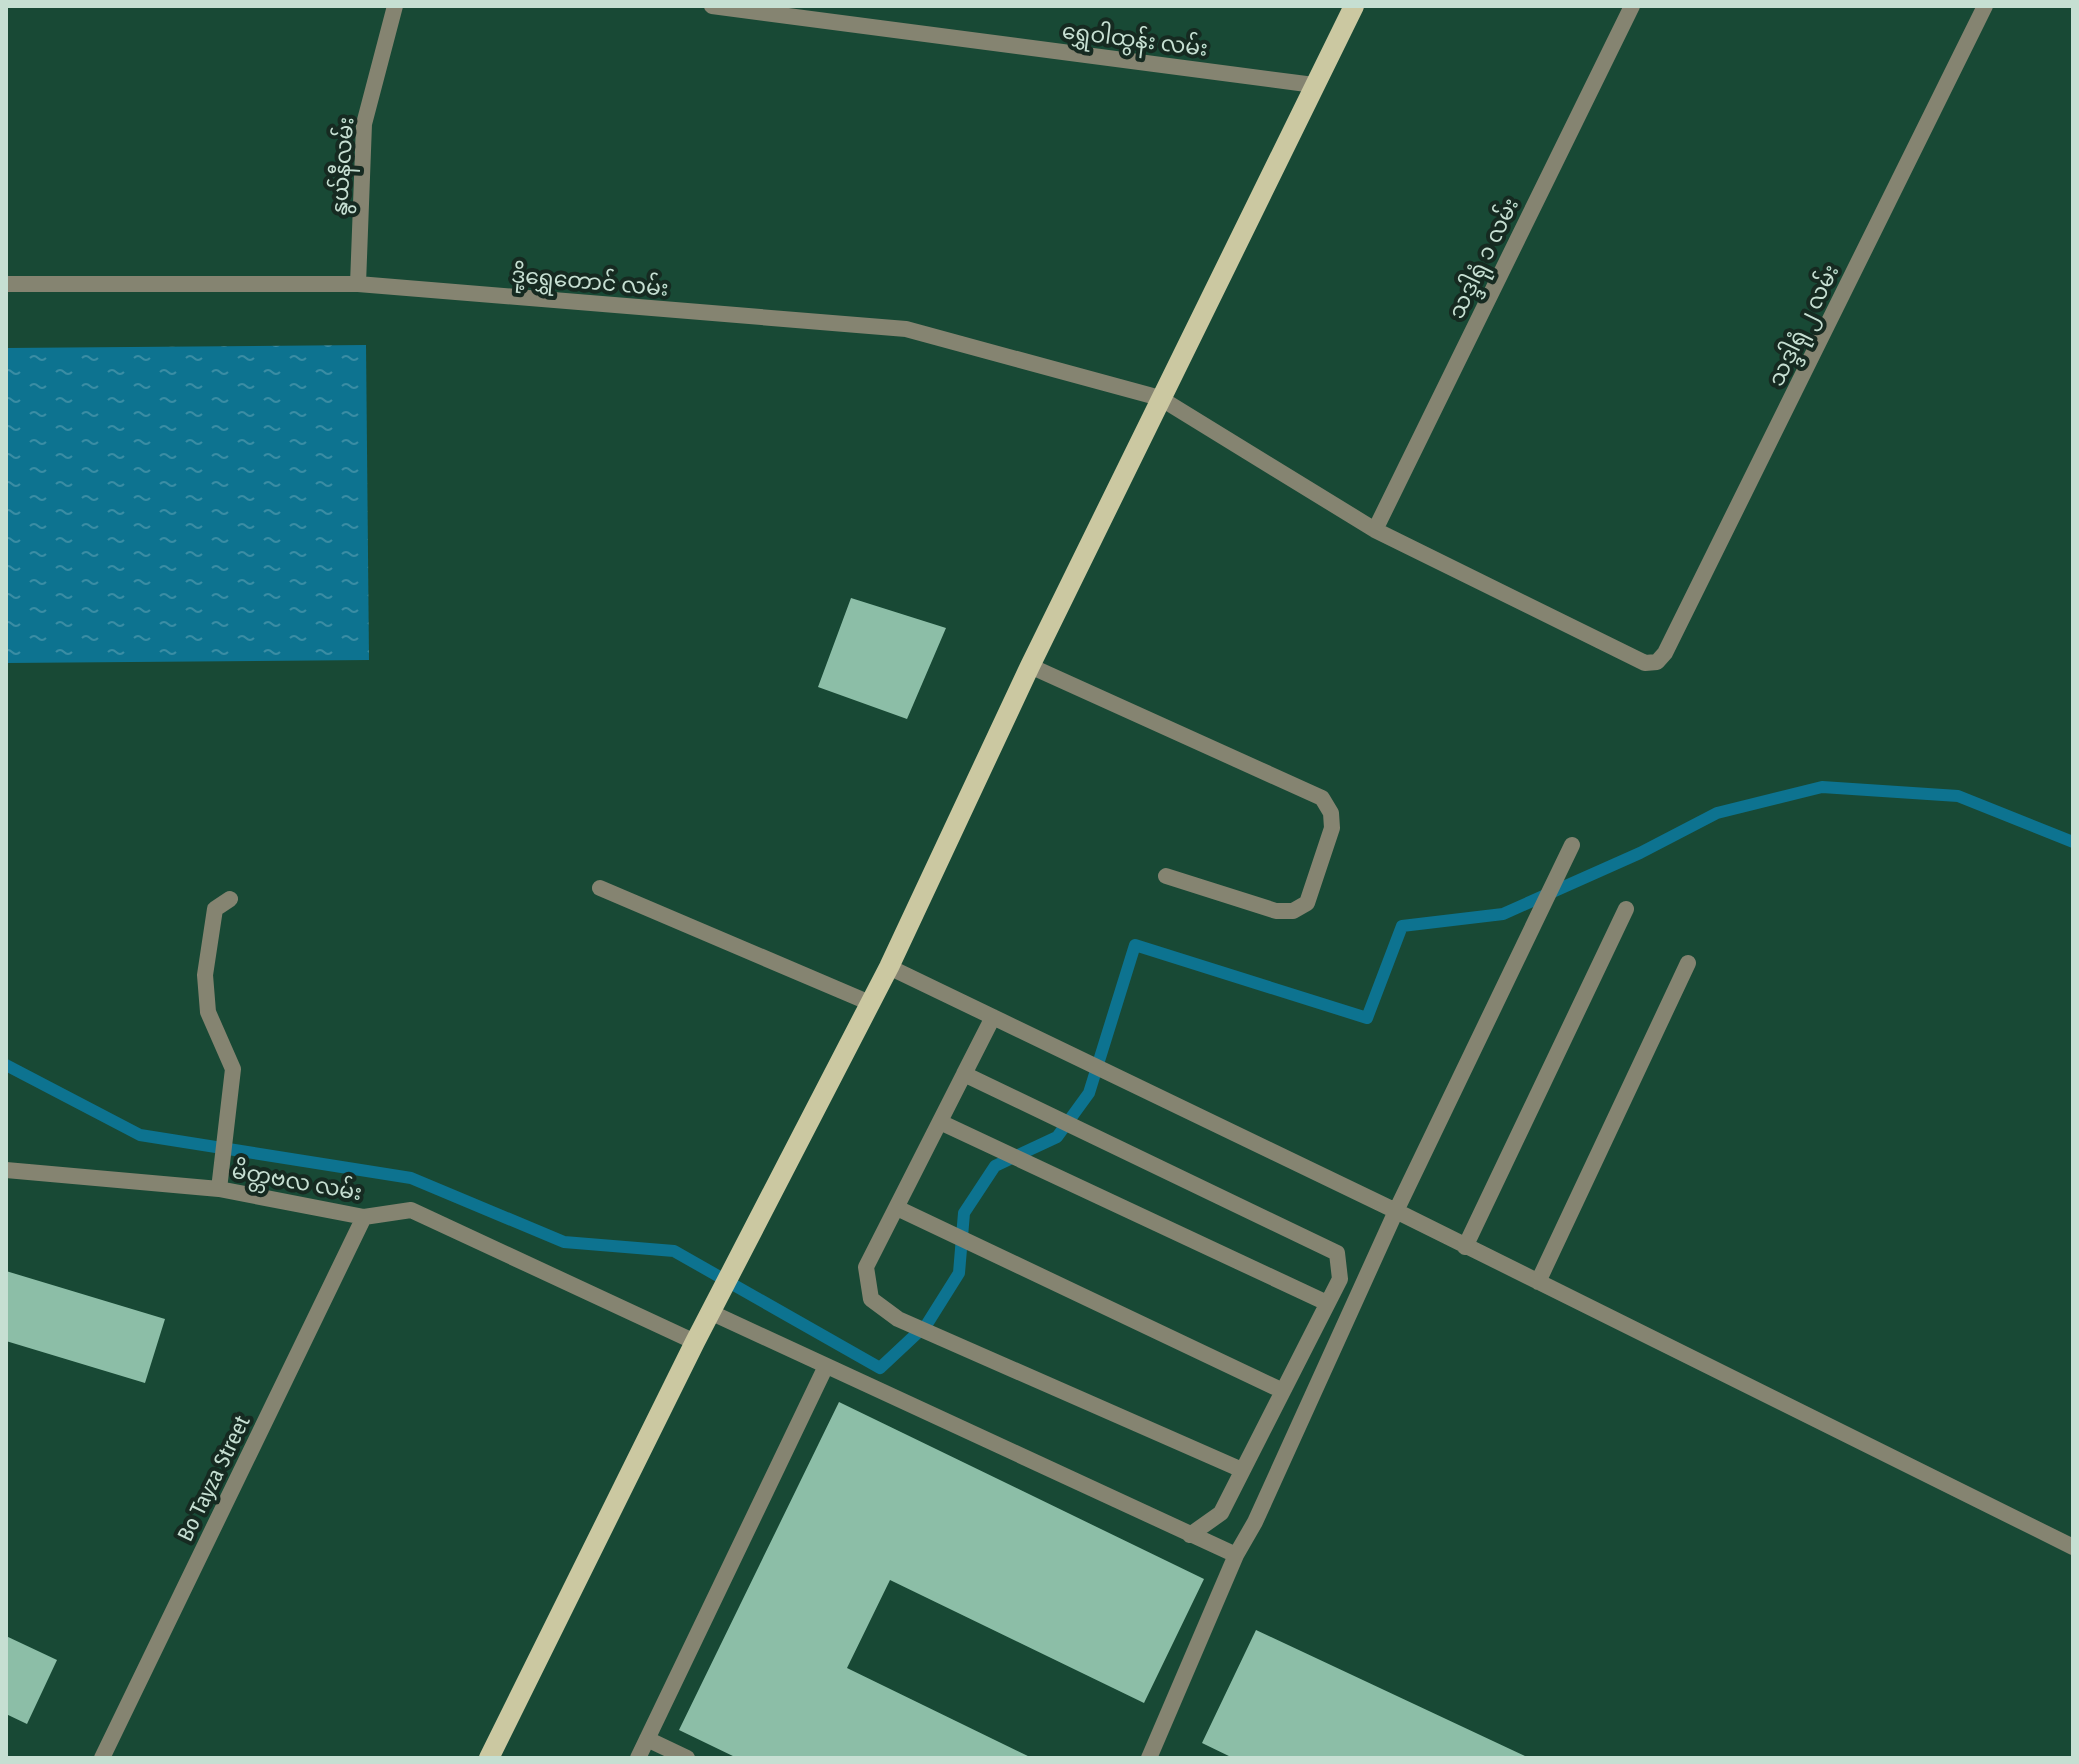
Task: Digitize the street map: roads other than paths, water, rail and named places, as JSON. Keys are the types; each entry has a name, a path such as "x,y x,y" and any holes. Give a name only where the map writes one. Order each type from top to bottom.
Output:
{"main road":[{"path":"489,1758 710,1312 889,967 1030,666 1354,6"}],"street":[{"name":"နွယ်နီလမ်း","path":"358,284 364,124 395,6"},
{"name":"ရွှေဝါထွန်း လမ်း","path":"712,6 1314,85"},
{"name":"သဒ္ဒါရုံ ၁ လမ်း","path":"1375,530 1632,6"},
{"name":"သဒ္ဒါရုံ ၂ လမ်း","path":"1657,662 1665,653 1985,6"},
{"name":"ဒို့ရွှေတောင် လမ်း","path":"6,284 358,284 906,329 1160,398 1375,530 1645,663 1657,662"},
{"path":"1030,666 1322,798 1331,813 1332,828 1307,903 1293,911 1276,911 1166,876"},
{"path":"1149,1758 1236,1555 1255,1522 1396,1211 1572,845"},
{"path":"600,888 870,1003"},
{"path":"219,1189 233,1069 208,1012 205,975 215,909 230,899"},
{"path":"1465,1247 1626,909"},
{"path":"1538,1282 1688,963"},
{"path":"889,967 1396,1211 2073,1547"},
{"path":"993,1017 866,1267 871,1299 898,1319 1242,1470"},
{"path":"964,1074 1337,1253 1340,1279 1221,1513 1190,1535"},
{"path":"940,1122 1327,1303"},
{"name":"မိတ္တဗလ လမ်း","path":"6,1170 219,1189 364,1217 411,1210 695,1342"},
{"path":"897,1208 1283,1391"},
{"name":"Bo Tayza Street","path":"102,1758 364,1217"},
{"path":"710,1312 1236,1555"},
{"path":"638,1758 826,1366"},
{"path":"647,1739 687,1758"}],"water":[{"path":"366,345 369,660 6,663 6,348"}],"waterway":[{"path":"6,1065 140,1135 411,1178 564,1242 674,1251 880,1368 927,1324 959,1273 964,1213 995,1166 1057,1137 1089,1093 1135,945 1367,1018 1402,926 1503,914 1640,853 1717,813 1822,787 1958,796 2073,842"}]}
